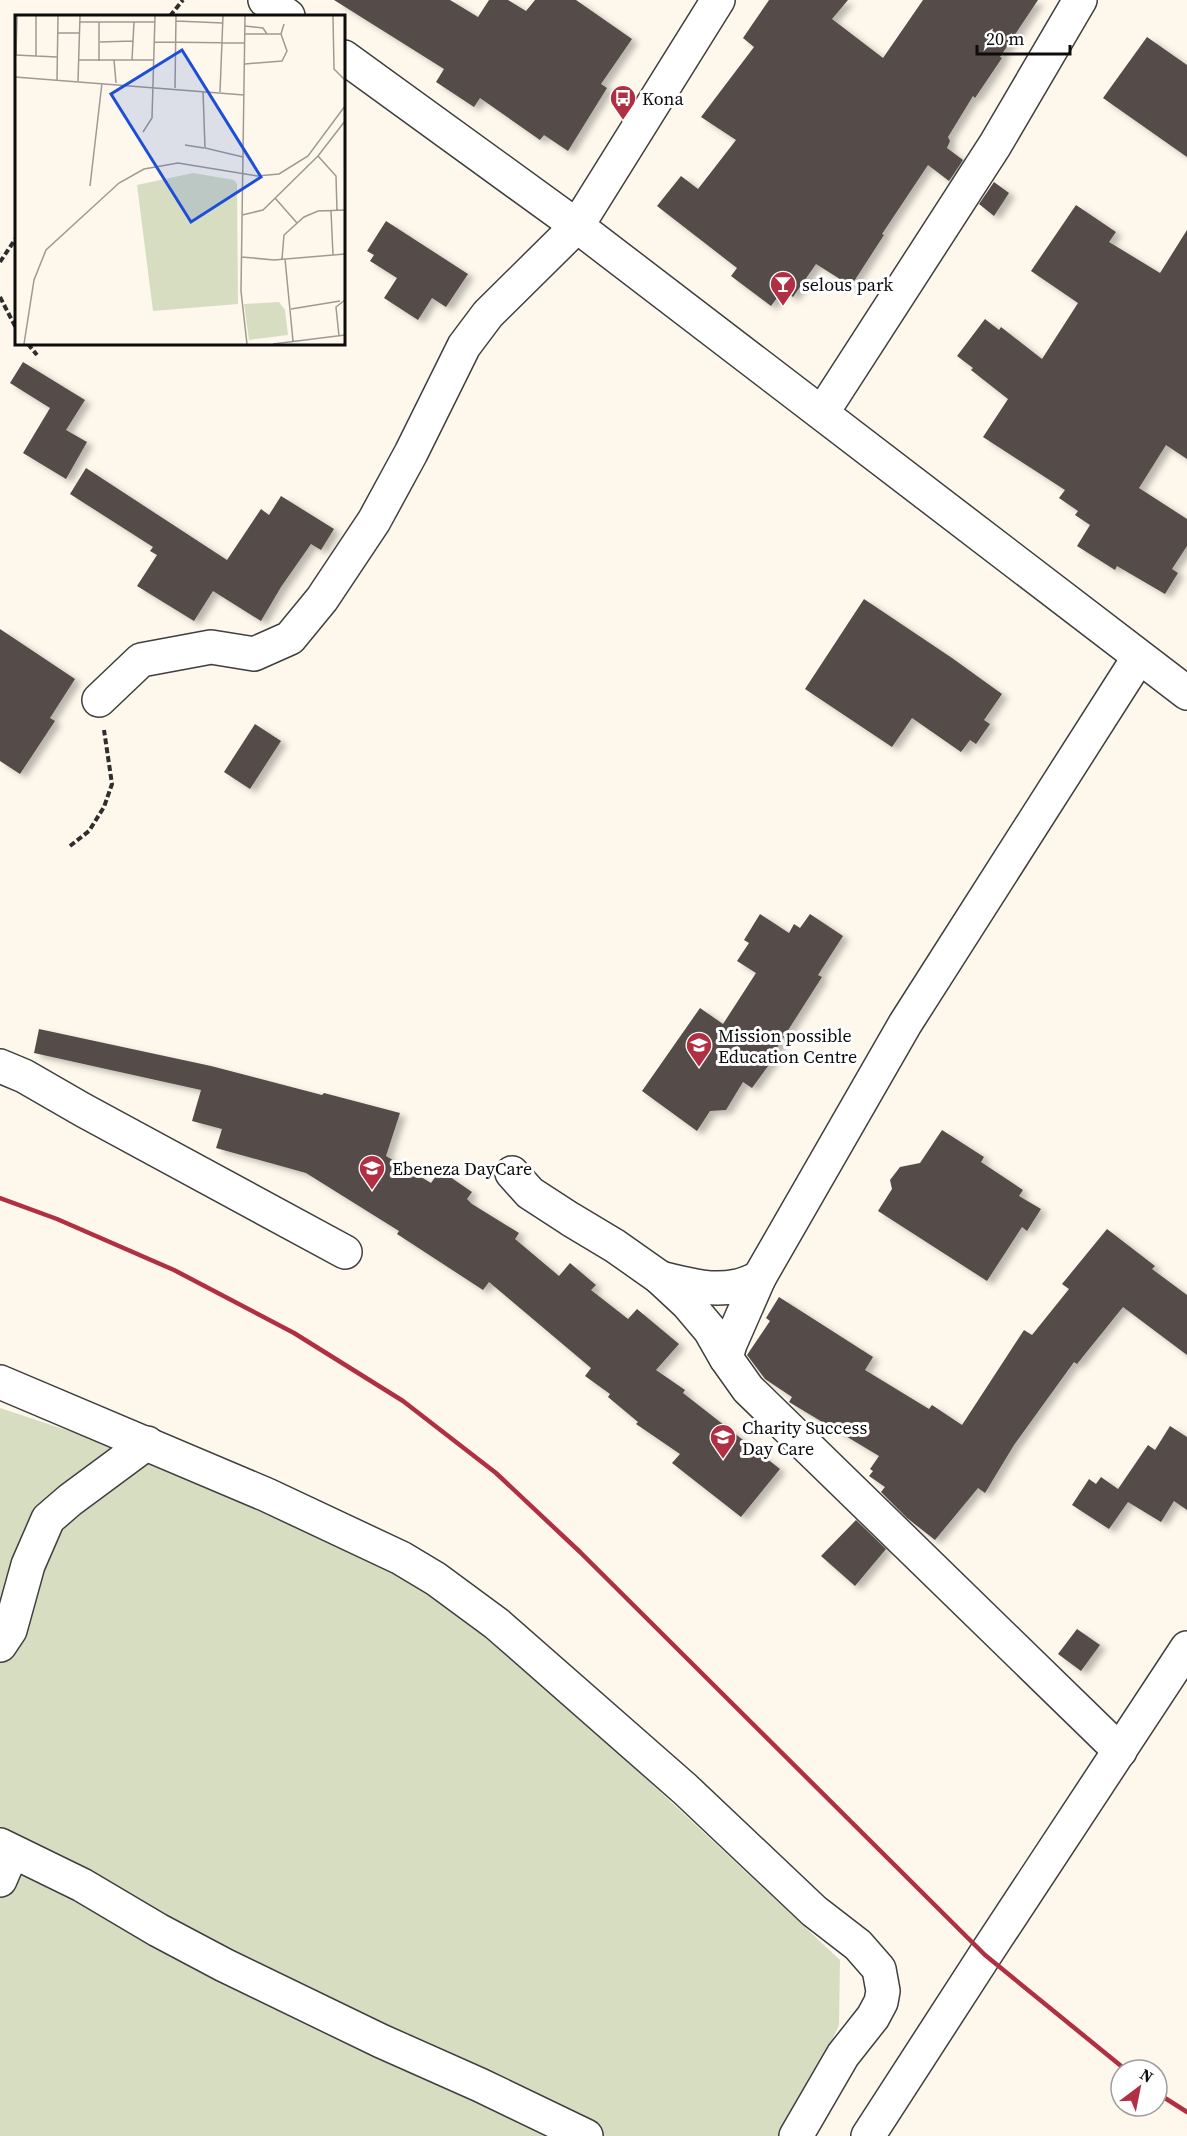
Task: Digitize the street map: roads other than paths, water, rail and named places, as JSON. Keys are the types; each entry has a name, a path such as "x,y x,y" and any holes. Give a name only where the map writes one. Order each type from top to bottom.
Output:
{"street":[{"path":"265,0 287,15"},
{"path":"99,700 141,660 211,647 254,654 290,638 322,599 374,521 411,453 464,346 488,314 577,226 718,0"},
{"path":"822,413 995,145 1080,0"},
{"path":"345,58 577,226 1187,693"},
{"path":"726,1359 730,1344 759,1278 905,1024 1139,657"},
{"path":"0,1066 24,1076 345,1252"},
{"path":"512,1173 530,1193 615,1246 659,1277 688,1304 710,1330 726,1359 748,1389 1120,1751"},
{"path":"659,1277 711,1288 737,1286 759,1278"},
{"path":"0,1382 267,1495 401,1558 470,1602 676,1781 814,1911 858,1945 879,1970 883,1991 876,2012 843,2055 796,2136"},
{"path":"0,1645 10,1630 28,1564 48,1519 147,1443"},
{"path":"868,2136 1187,1648"},
{"path":"4,1859 82,1885 158,1930 244,1975 371,2037 463,2076 586,2136"}],"railway":[{"path":"0,1198 57,1219 174,1270 294,1333 403,1401 496,1473 580,1552 985,1955 1111,2058"},
{"path":"1169,2101 1187,2112"}],"place":[{"name":"Kona","path":"623,121"},
{"name":"selous park","path":"783,307"},
{"name":"Mission possible Education Centre","path":"699,1068"},
{"name":"Ebeneza DayCare","path":"372,1191"},
{"name":"Charity Success Day Care","path":"723,1460"}]}
